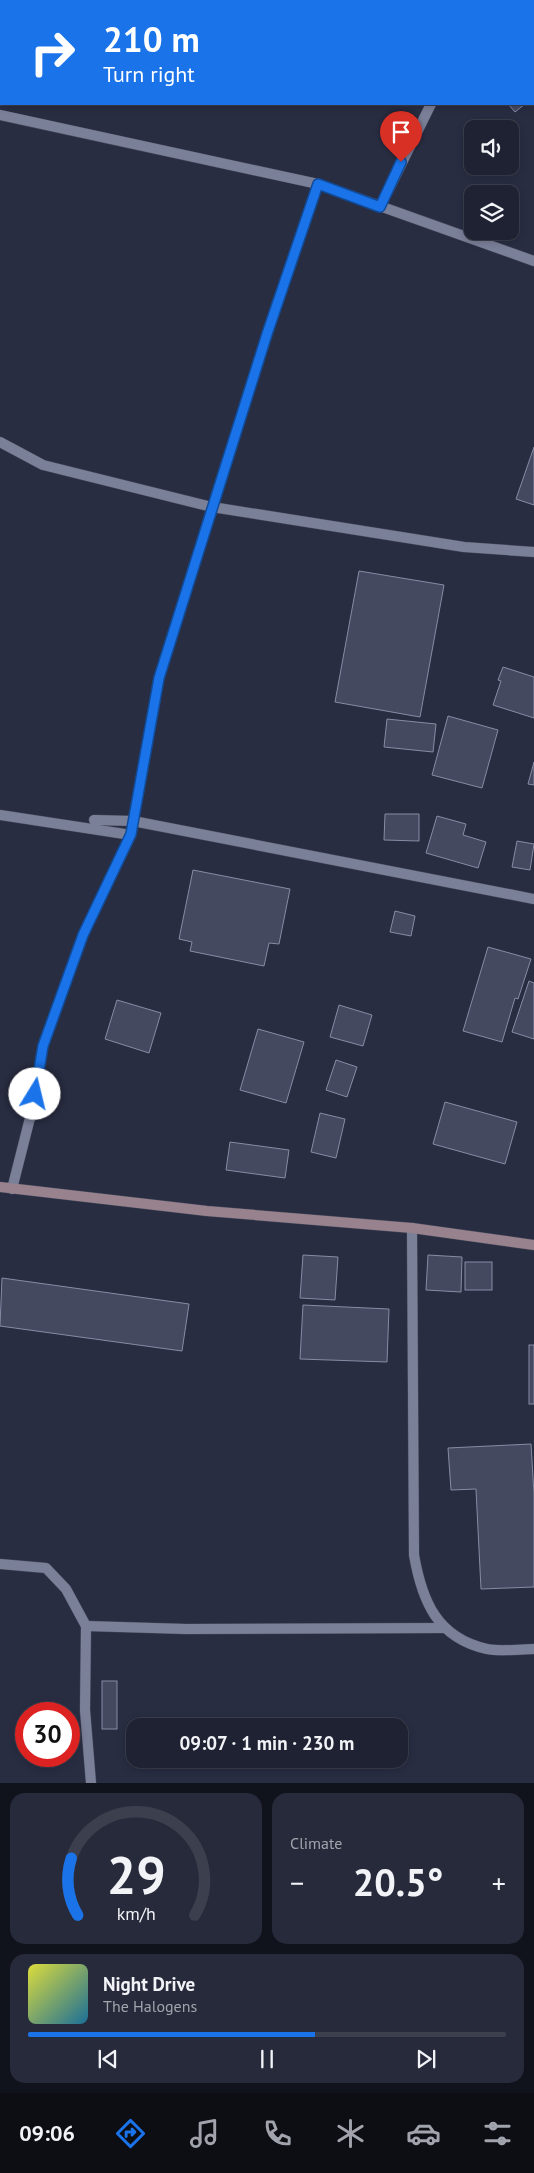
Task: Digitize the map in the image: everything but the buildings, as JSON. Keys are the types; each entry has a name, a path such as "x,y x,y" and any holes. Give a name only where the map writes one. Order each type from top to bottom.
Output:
{"street":[{"path":"380,207 430,105"},
{"path":"0,115 318,184 534,261"},
{"path":"12,1189 32,1110 43,1046 83,935 131,834 159,678 267,334 318,184"},
{"path":"0,442 43,465 212,507 464,547 534,552"},
{"path":"0,815 131,834"},
{"path":"94,820 133,821 534,899"},
{"path":"0,1187 207,1211 412,1228 534,1245"},
{"path":"412,1228 414,1555 419,1582 427,1605 444,1628 462,1640 488,1649 534,1649"},
{"path":"0,1564 46,1568 66,1589 86,1626 85,1710 91,1783"},
{"path":"86,1626 186,1629 444,1628"}],"route":[{"path":"35,1094 43,1046 83,935 131,834 159,678 267,334 318,184 380,207 401,162"}]}
